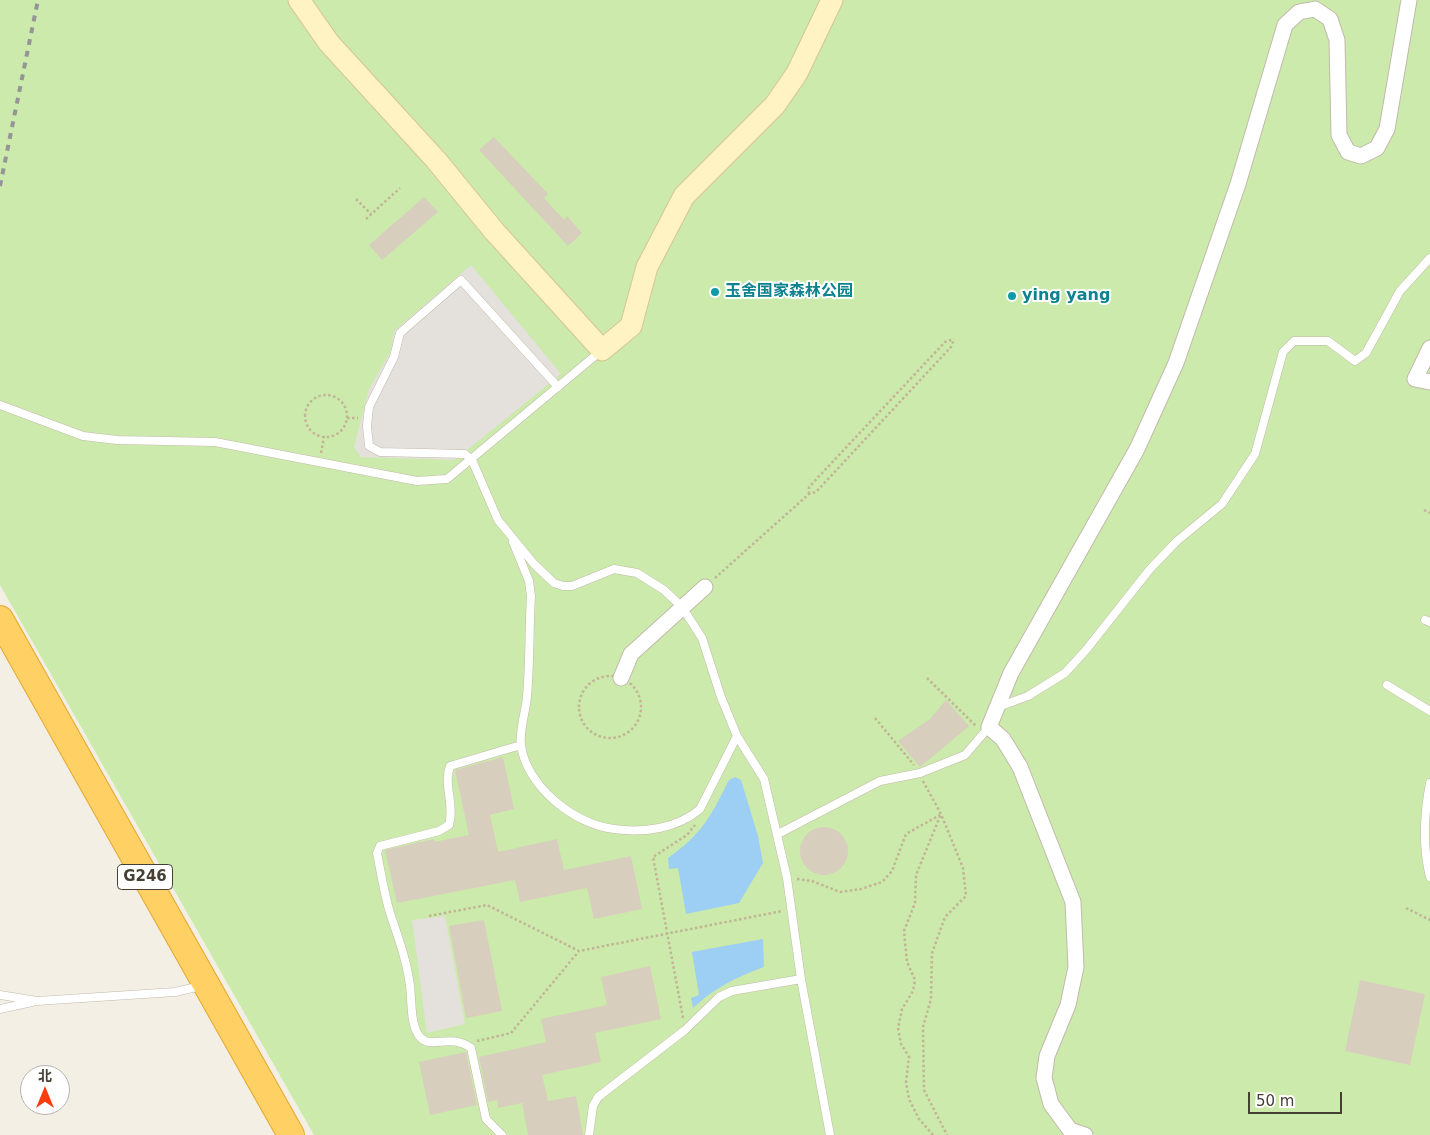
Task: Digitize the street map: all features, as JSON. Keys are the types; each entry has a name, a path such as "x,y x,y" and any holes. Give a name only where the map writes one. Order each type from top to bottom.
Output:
{"highway":[{"name":"G246","path":"0,618 291,1135"}],"street":[{"path":"299,0 329,43 436,160 494,231 602,350 631,326 648,267 684,196 776,105 797,73 832,0"},
{"path":"1085,1135 1070,1130 1051,1104 1044,1078 1047,1056 1068,1005 1076,967 1072,902 1020,767 1002,739 987,730 1011,673 1137,449 1176,363 1238,184 1285,25 1299,12 1315,9 1330,19 1337,40 1339,135 1348,152 1361,156 1377,148 1387,129 1409,0"},
{"path":"1430,348 1415,379 1430,382"},
{"path":"621,678 631,654 705,587"}],"lane":[{"path":"997,707 1028,696 1065,673 1086,650 1150,569 1177,541 1222,504 1255,454 1283,352 1294,341 1328,341 1355,361 1366,353 1400,292 1430,258"},
{"path":"558,387 461,280 400,333 394,357 369,407 367,432 369,446 380,452 465,454 472,460 498,520 510,536 554,583 572,586 614,569 625,570 637,573 664,590 682,608 702,638 721,697 737,736 764,779 787,878 801,979 830,1135"},
{"path":"0,405 83,436 117,440 214,442 417,481 447,479 602,350"},
{"path":"510,536 529,582 531,596 527,695 521,745 533,777 542,791 584,822 626,831 652,830 675,824 700,809 737,736"},
{"path":"1386,686 1430,711"},
{"path":"778,834 880,781 920,773 965,755 987,730"},
{"path":"502,1135 486,1118 471,1048 462,1042 449,1040 429,1043 421,1039 416,1030 409,979 390,911 377,853 380,846 439,831 449,825 452,815 447,774 450,766 521,745"},
{"path":"1430,783 1425,808 1425,856 1430,877"},
{"path":"589,1135 593,1106 598,1097 685,1030 719,996 732,990 801,979"},
{"path":"0,1009 36,1001 175,992 206,986"},
{"path":"0,995 36,1001"}],"path":[{"path":"366,219 400,188"},
{"path":"356,199 371,214"},
{"path":"705,587 809,494 816,492 951,347 954,339 944,342 809,487 809,494"},
{"path":"324,394 341,401 347,418 338,433 324,436 310,430 304,414 309,402 324,394"},
{"path":"320,462 324,436"},
{"path":"1424,510 1430,513"},
{"path":"614,676 621,678 633,686 637,692 641,704 640,714 633,727 627,732 614,738 599,736 592,732 582,721 580,699 587,686 599,678 614,676"},
{"path":"927,678 987,730"},
{"path":"875,718 920,773 941,814 964,868 966,896 946,918 932,953 931,999 923,1028 924,1090 947,1135"},
{"path":"787,878 812,880 840,892 861,889 882,882 892,871 906,834 941,814"},
{"path":"933,1135 918,1118 909,1099 906,1082 909,1057 901,1044 898,1028 902,1009 913,991 915,980 907,962 904,931 915,903 916,875 941,814"},
{"path":"685,1030 653,857 687,835 695,825 691,816"},
{"path":"429,916 487,905 579,951 791,910"},
{"path":"1406,908 1430,920"},
{"path":"471,1048 476,1041 511,1034 579,951"}],"green space":[{"name":"玉舍国家森林公园","path":"0,0 1430,0 1430,1135 314,1135 0,585"}],"shaded area":[{"path":"471,265 561,374 455,460 361,457 354,447 369,389 391,351 394,331"},
{"path":"445,916 465,1024 427,1033 412,920"}],"water":[{"path":"735,777 741,780 758,836 763,863 739,903 686,914 678,868 669,869 668,858 689,841 704,824 729,780"},
{"path":"763,939 764,967 726,984 693,1008 691,998 699,995 692,952"}],"building":[{"path":"494,137 548,194 544,198 564,220 567,216 582,233 568,246 479,150"},
{"path":"424,197 438,212 382,260 369,245"},
{"path":"946,700 969,726 920,767 898,741 930,719"},
{"path":"503,757 514,809 490,815 498,852 557,839 564,870 631,856 642,909 594,919 587,888 520,902 515,880 397,903 385,850 434,839 434,842 469,835 455,770"},
{"path":"819,827 829,827 838,831 844,837 848,851 844,865 838,871 829,875 819,875 810,871 804,865 800,856 800,846 804,837 810,831"},
{"path":"484,920 502,1011 466,1018 449,926"},
{"path":"650,966 661,1019 595,1033 601,1062 542,1075 548,1101 576,1096 583,1135 528,1135 522,1103 498,1108 497,1100 488,1102 479,1057 546,1042 541,1019 607,1005 601,977"},
{"path":"1360,980 1425,994 1410,1065 1345,1051"},
{"path":"466,1052 477,1105 430,1115 419,1062"}],"railway":[{"path":"0,186 38,0"}],"place":[{"name":"玉舍国家森林公园","path":"715,292"},
{"name":"ying yang","path":"1012,296"}]}
